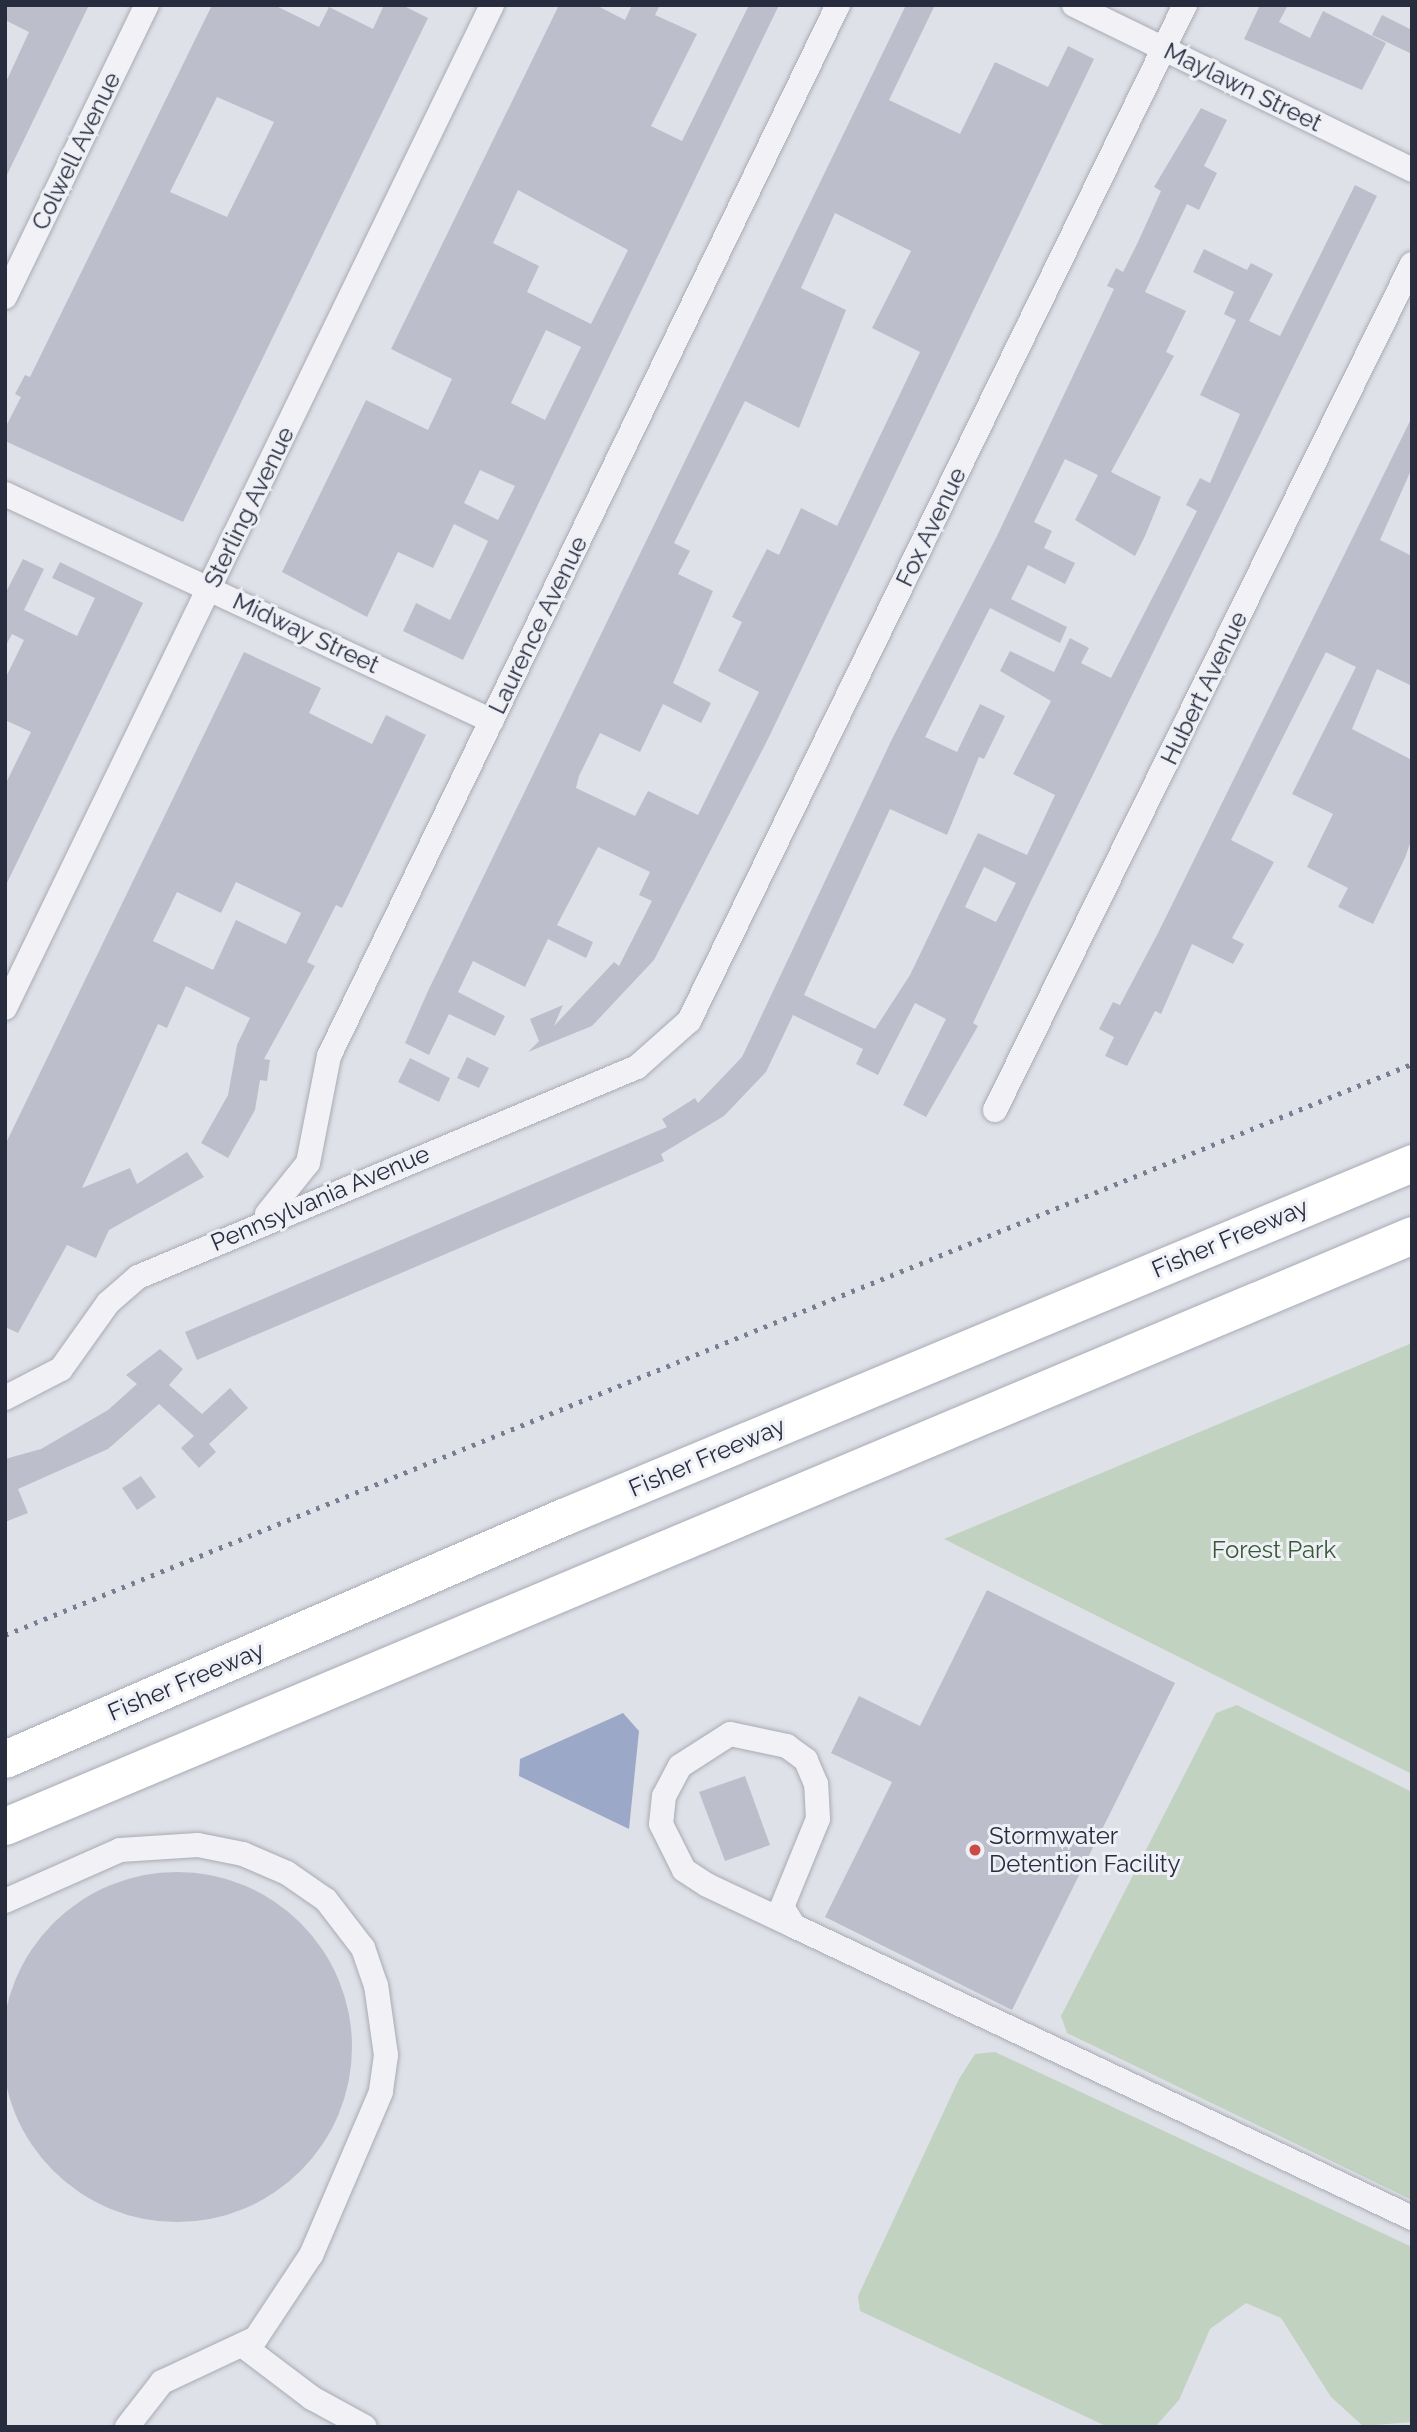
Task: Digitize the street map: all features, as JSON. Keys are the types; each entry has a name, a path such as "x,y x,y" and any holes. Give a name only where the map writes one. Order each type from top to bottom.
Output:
{"highway":[{"name":"Fisher Freeway","path":"5,1759 563,1517 1412,1163"},
{"path":"5,1826 1412,1235"}],"street":[{"name":"Colwell Avenue","path":"5,297 147,5"},
{"name":"Sterling Avenue","path":"5,1008 492,5"},
{"name":"Laurence Avenue","path":"237,1232 271,1212 308,1163 329,1056 838,5"},
{"name":"Maylawn Street","path":"1074,5 1412,170"},
{"name":"Fox Avenue","path":"669,1044 698,1006 1185,5"},
{"name":"Hubert Avenue","path":"995,1110 1412,264"},
{"name":"Midway Street","path":"5,495 492,721"},
{"name":"Pennsylvania Avenue","path":"5,1398 61,1369 108,1303 138,1277 237,1232 637,1067 669,1044"},
{"path":"794,1926 782,1907 818,1819 816,1784 806,1760 787,1746 730,1734 680,1766 664,1796 661,1824 684,1870 794,1926 1412,2218"},
{"path":"5,1901 120,1850 198,1845 286,1872 326,1900 363,1948 376,1985 386,2055 374,2121 312,2255 256,2338 162,2382 136,2424"},
{"path":"242,2345 312,2399 365,2427"}],"green space":[{"name":"Forest Park","path":"1412,1343 1412,1774 944,1539"},
{"path":"1237,1705 1412,1792 1412,2200 1067,2033 1061,2016 1216,1713"},
{"path":"995,2052 1412,2247 1412,2422 1363,2426 1331,2397 1281,2318 1246,2303 1210,2329 1179,2400 1155,2427 1108,2427 860,2311 858,2296 959,2079 975,2054"}],"water":[{"path":"623,1713 639,1731 629,1829 519,1776 520,1759"}],"building":[{"path":"5,5 89,5 5,179 5,84 29,32 5,20"},
{"path":"212,5 274,5 319,27 329,7 373,29 384,5 402,5 428,18 183,522 5,441 5,428 21,397 15,394 25,375 30,377","holes":["217,97 274,122 227,217 170,192"]},
{"path":"559,5 596,5 625,20 632,5 660,5 655,15 697,34 651,126 682,141 749,5 779,5 463,660 403,631 416,603 450,620 481,556 488,541 454,524 433,568 398,552 367,617 282,572 366,400 428,430 452,379 391,349","holes":["518,190 628,250 591,324 527,292 539,266 493,243","546,330 581,347 545,420 511,403","480,470 515,486 498,520 464,503"]},
{"path":"906,5 935,5 889,100 960,134 995,62 1048,87 1068,46 1094,59 768,739 654,960 592,1026 528,1052 539,1041 530,1019 563,1005 554,1026 614,962 619,966 652,901 639,895 650,872 598,847 557,925 593,942 586,958 548,939 525,987 473,961 458,992 505,1016 495,1036 449,1014 429,1055 405,1043","holes":["835,213 911,251 872,328 920,352 837,526 801,508 779,555 767,549 732,617 742,622 718,671 759,692 698,815 648,791 635,816 576,788 600,733 640,752 663,704 701,723 711,703 673,683 713,591 678,574 690,551 674,543 745,401 799,428 846,310 801,288"]},
{"path":"1260,5 1288,5 1279,22 1310,38 1323,11 1386,43 1362,90 1244,39"},
{"path":"1382,15 1412,30 1412,54 1372,35"},
{"path":"1201,108 1227,120 1204,166 1217,173 1199,210 1187,204 1145,292 1186,311 1166,352 1174,356 1111,472 1161,497 1135,556 1075,520 1098,475 1065,459 1034,522 1052,531 1044,548 1075,563 1065,584 1028,565 1011,599 1067,627 1060,643 990,608 925,737 957,752 980,704 1005,716 984,759 979,757 947,835 890,809 804,995 875,1029 910,975 978,833 1027,855 1055,795 1013,774 1051,701 1000,671 1010,651 1054,672 1070,638 1089,648 1081,663 1111,678 1197,511 1186,505 1200,478 1210,483 1240,414 1200,395 1236,320 1224,314 1234,292 1193,272 1204,249 1247,270 1251,263 1273,274 1249,321 1280,336 1355,185 1377,196 1030,903 973,1023 978,1026 926,1117 903,1105 946,1019 915,1003 878,1075 856,1064 863,1049 793,1015 766,1072 724,1116 661,1154 664,1161 197,1360 185,1332 667,1127 662,1119 695,1098 698,1103 742,1057 892,739 997,536 1114,289 1107,286 1116,268 1123,272 1138,242 1161,191 1154,187","holes":["984,867 1016,883 996,922 965,907"]},
{"path":"1412,417 1412,468 1380,540 1412,556 1412,686 1377,669 1352,729 1412,760 1412,838 1405,858 1373,924 1338,907 1348,888 1307,867 1333,814 1292,794 1356,667 1326,652 1231,840 1274,862 1232,938 1244,944 1233,964 1192,944 1161,1014 1155,1011 1127,1066 1105,1056 1114,1037 1099,1029 1113,1002 1120,1005 1158,933"},
{"path":"23,559 44,569 24,610 77,636 95,598 52,578 60,562 143,603 5,887 5,785 31,732 5,720 5,679 24,640 12,634 5,647 5,594"},
{"path":"244,652 321,688 309,713 372,744 386,715 426,735 342,908 336,905 307,962 315,966 264,1059 270,1060 267,1081 260,1080 255,1110 228,1158 201,1143 228,1095 237,1045 250,1018 186,986 167,1028 158,1024 82,1188 130,1168 137,1184 187,1152 204,1177 109,1230 96,1258 67,1245 18,1333 5,1327 5,1145","holes":["236,882 301,913 286,944 236,920 213,970 153,941 177,892 221,913"]},
{"path":"467,1057 489,1068 479,1088 457,1078"},
{"path":"410,1058 450,1078 439,1102 398,1082"},
{"path":"160,1349 183,1369 169,1385 202,1414 230,1388 248,1408 209,1444 216,1452 199,1468 181,1448 194,1436 159,1404 108,1449 18,1489 28,1513 5,1522 5,1459 41,1449 108,1410 137,1384 126,1375"},
{"path":"141,1476 156,1497 137,1510 122,1488"},
{"name":"Stormwater Detention Facility","path":"987,1590 1175,1683 1012,2010 825,1917 892,1782 831,1753 859,1696 920,1726"},
{"path":"745,1776 770,1845 725,1861 699,1792"},
{"path":"177,1872 211,1875 244,1885 274,1901 301,1923 323,1950 339,1980 349,2013 352,2047 349,2081 339,2114 323,2144 301,2171 274,2193 244,2209 211,2219 177,2222 143,2219 110,2209 80,2193 53,2171 31,2144 15,2114 5,2081 2,2047 5,2013 15,1980 31,1950 53,1923 80,1901 110,1885 143,1875"}],"railway":[{"path":"5,1635 1412,1064"}],"place":[{"name":"Stormwater Detention Facility","path":"975,1850"}]}
